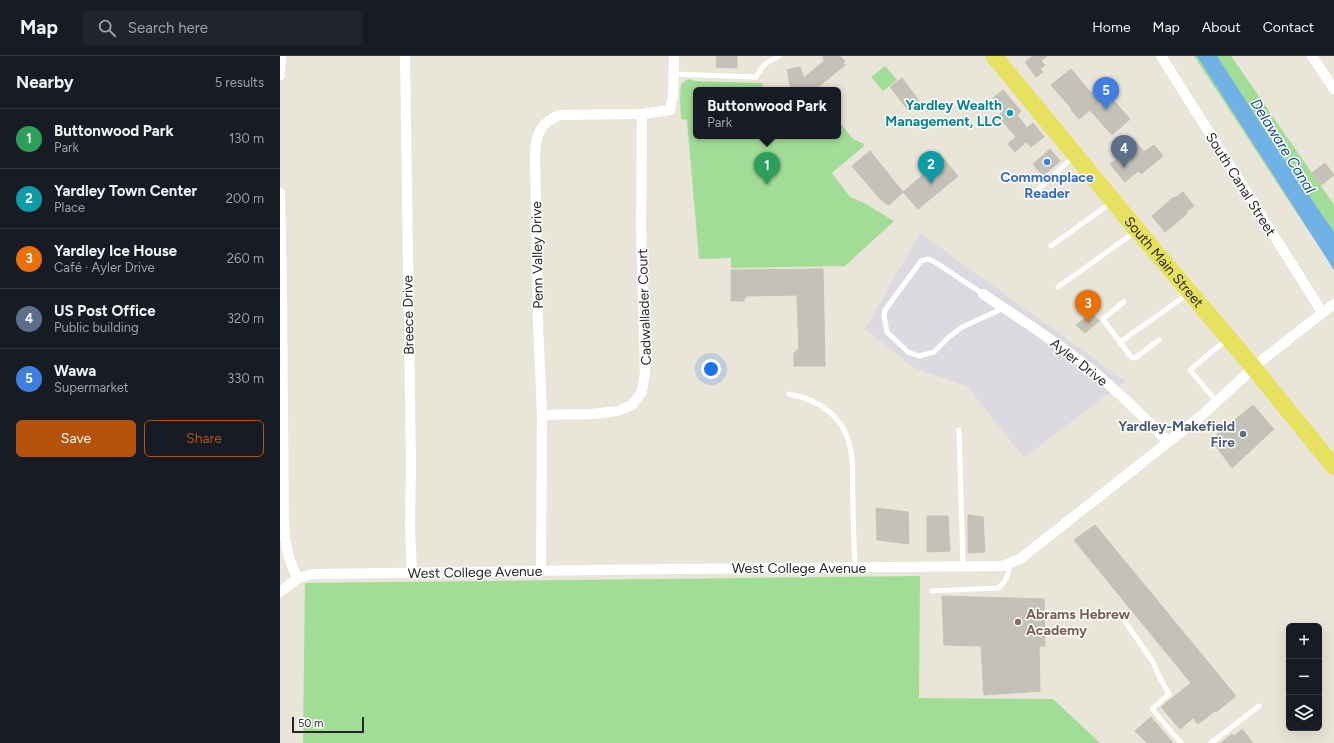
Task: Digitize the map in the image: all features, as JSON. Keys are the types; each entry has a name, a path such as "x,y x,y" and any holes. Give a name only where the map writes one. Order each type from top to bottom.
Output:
{"main road":[{"name":"South Main Street","path":"994,56 1137,230 1253,367 1334,467"}],"street":[{"path":"280,75 281,56"},
{"name":"Breece Drive","path":"405,56 411,464 410,528 412,573"},
{"name":"Penn Valley Drive","path":"542,571 542,415 538,324 535,154 538,133 550,120 560,115 642,114 670,110 674,56"},
{"name":"South Canal Street","path":"1161,56 1322,312"},
{"path":"1312,56 1334,89"},
{"name":"Cadwallader Court","path":"542,415 591,414 618,411 632,405 642,392 645,372 641,228 642,114"},
{"path":"280,193 283,541 292,568 298,578"},
{"name":"Ayler Drive","path":"983,294 1057,344 1085,365 1139,413 1167,441"},
{"name":"West College Avenue","path":"280,592 298,578 314,574 963,567 1002,566 1010,564 1020,559 1167,441 1201,416 1253,367 1334,304"}],"lane":[{"path":"673,74 756,77 769,60 779,56"},
{"path":"1030,197 1076,155"},
{"path":"1051,246 1113,201"},
{"path":"1058,287 1137,230"},
{"path":"983,294 928,259 921,262 885,310 884,317 887,332 908,352 920,356 934,352 962,327 1004,308"},
{"path":"1120,342 1190,293"},
{"path":"1124,302 1103,320 1131,357 1135,358 1159,340"},
{"path":"1216,401 1190,370 1228,338"},
{"path":"789,394 816,403 827,410 840,422 848,438 853,473 855,568"},
{"path":"959,430 963,567"},
{"path":"932,591 998,588 1003,585 1007,579 1010,564"},
{"path":"1120,614 1153,662 1168,694 1152,709 1181,743"},
{"path":"1211,743 1259,706"}],"shaded area":[{"path":"920,233 1125,381 1024,458 967,386 914,368 865,329"}],"green space":[{"path":"1194,56 1231,56 1334,205 1334,261 1306,227"},
{"path":"885,66 897,80 883,91 871,77"},
{"path":"688,79 696,81 762,83 763,87 693,87 693,139 841,139 841,124 853,139 864,144 864,146 832,173 850,197 864,203 894,221 845,266 731,268 731,258 699,259 687,120 681,119 681,84"},
{"path":"920,576 919,698 1053,699 1100,743 303,743 305,583"}],"water":[{"path":"1197,56 1217,56 1279,152 1334,232 1334,270"}],"building":[{"path":"717,56 737,56 737,68 716,67"},
{"path":"823,56 840,56 845,61 843,63 845,65 818,87 792,87 790,85 787,70 800,67 804,78 824,61"},
{"path":"1033,56 1047,56 1041,61 1045,65 1040,69 1043,72 1036,77 1025,62"},
{"path":"1071,69 1091,93 1100,85 1130,119 1112,135 1090,110 1079,119 1051,85"},
{"path":"902,78 919,101 908,110 890,87"},
{"path":"1003,90 1021,111 1017,115 1027,128 1033,123 1044,137 1031,147 1026,142 1015,152 1008,144 1016,137 998,116 1003,112 993,98"},
{"path":"1134,140 1144,152 1154,145 1163,156 1141,174 1138,171 1125,182 1110,164 1124,153 1121,150"},
{"name":"Commonplace Reader","path":"1050,149 1060,161 1043,176 1033,164"},
{"path":"870,151 903,192 889,205 881,200 852,166"},
{"path":"943,158 958,176 918,209 903,192"},
{"path":"1325,163 1334,175 1321,185 1312,173"},
{"path":"1183,192 1194,206 1186,212 1187,214 1165,232 1152,216 1174,197 1175,198"},
{"path":"823,269 825,366 794,366 794,353 796,353 796,350 799,350 797,295 746,296 744,301 731,301 731,270"},
{"path":"1092,313 1099,321 1085,333 1076,325"},
{"name":"Yardley-Makefield Fire","path":"1253,405 1274,429 1232,468 1211,439"},
{"path":"876,508 908,512 909,544 877,540"},
{"path":"968,515 983,517 985,552 968,553"},
{"path":"927,516 948,516 950,551 927,552"},
{"path":"1095,525 1236,696 1198,724 1193,718 1180,729 1161,707 1191,683 1074,540"},
{"path":"942,596 1044,599 1045,646 1039,646 1040,691 984,695 981,646 944,645"},
{"path":"1151,717 1173,743 1147,743 1135,731"},
{"path":"1242,729 1253,743 1221,743 1232,734 1234,736"}],"place":[{"name":"Wawa","path":"1106,110"},
{"name":"Yardley Wealth Management, LLC","path":"1010,113"},
{"name":"Commonplace Reader","path":"1047,162"},
{"name":"US Post Office","path":"1124,168"},
{"name":"Yardley Town Center","path":"931,184"},
{"name":"Buttonwood Park","path":"767,185"},
{"name":"Yardley Ice House","path":"1088,323"},
{"name":"Yardley-Makefield Fire","path":"1243,434"},
{"name":"Abrams Hebrew Academy","path":"1018,622"}],"water label":[{"name":"Delaware Canal","path":"1283,146"}]}
